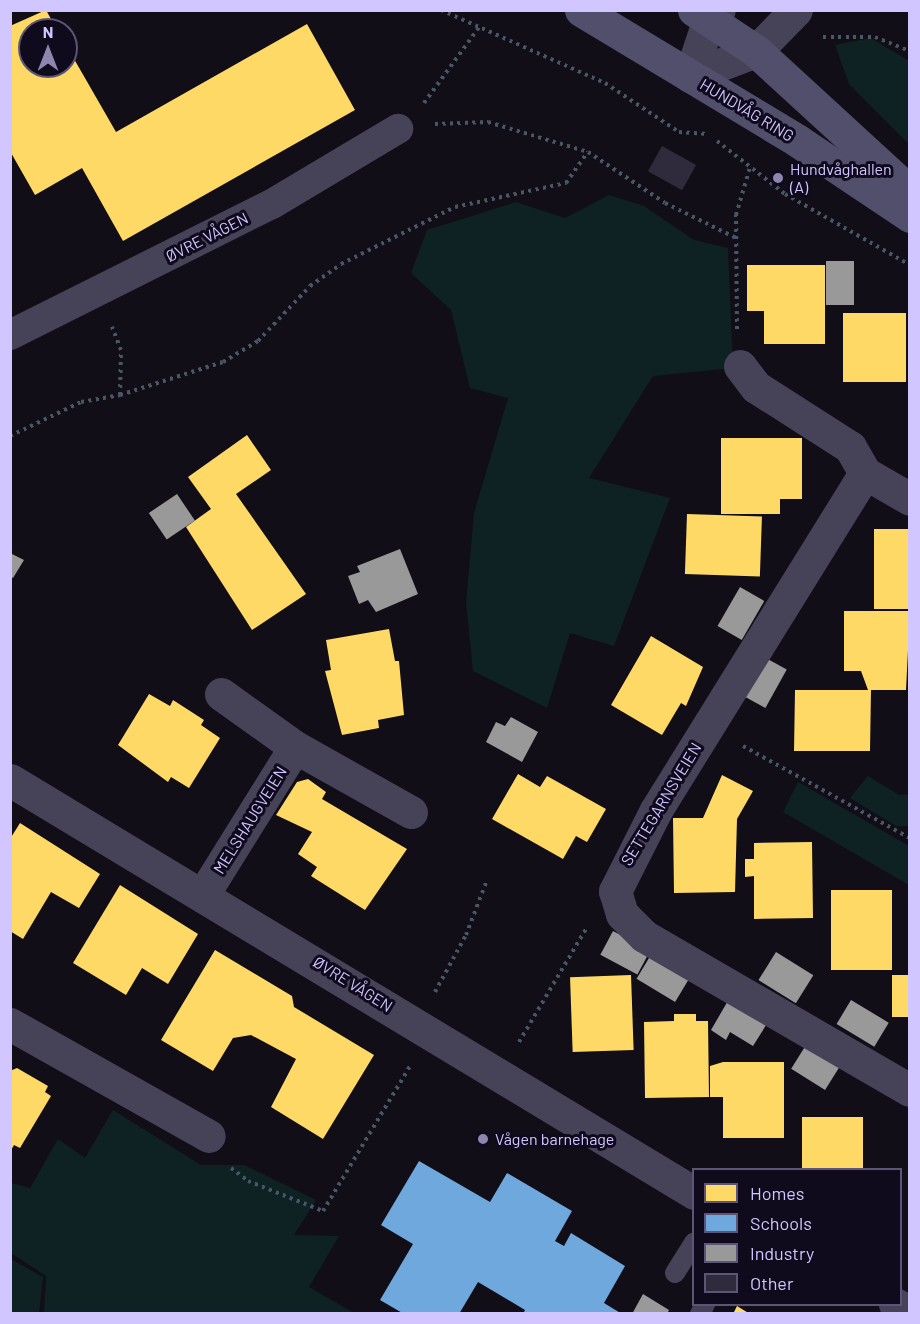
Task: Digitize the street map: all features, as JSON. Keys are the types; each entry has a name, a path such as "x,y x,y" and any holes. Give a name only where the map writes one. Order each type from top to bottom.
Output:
{"main road":[{"name":"HUNDVÅG RING","path":"581,10 690,76 909,216"},
{"path":"707,13 756,51 909,192"}],"street":[{"path":"690,76 756,51 796,10"},
{"path":"690,76 707,13"},
{"name":"ØVRE VÅGEN","path":"10,335 272,204 398,129"},
{"path":"740,366 756,387 850,447 865,473 909,499"},
{"name":"SETTEGARNSVEIEN","path":"615,891 625,862 865,473"},
{"name":"MELSHAUGVEIEN","path":"221,694 295,747 411,812"},
{"name":"MELSHAUGVEIEN","path":"204,893 295,747"},
{"name":"ØVRE VÅGEN","path":"10,780 204,893 692,1192"},
{"path":"615,891 622,914 644,936 909,1090"},
{"path":"10,1024 209,1136"}],"lane":[{"path":"675,1273 692,1244"}],"path":[{"path":"441,10 605,83 679,132 708,134 785,194 909,266"},
{"path":"440,88 480,26"},
{"path":"820,37 875,37 909,51"},
{"path":"398,129 488,122 588,152 690,218 736,238"},
{"path":"10,436 81,402 120,395 223,362 258,341 310,286 341,264 455,207 566,183 588,152"},
{"path":"740,366 736,238 750,167"},
{"path":"90,296 116,333 120,395"},
{"path":"708,725 909,838"},
{"path":"209,1136 215,1154 248,1181 324,1211 424,1028 466,935 487,880"},
{"path":"500,1074 567,952 615,891"}],"green space":[{"path":"871,38 909,61 909,144 849,84 835,45"},
{"path":"609,195 644,206 694,240 728,248 733,368 653,376 589,478 670,498 614,646 570,633 547,708 473,671 466,603 474,513 508,398 470,388 451,310 411,273 427,230 516,202 565,218"},
{"path":"868,776 899,795 909,794 909,826 896,826 850,798"},
{"path":"798,782 909,846 909,885 783,812"},
{"path":"113,1110 201,1165 244,1165 316,1200 294,1235 339,1236 309,1287 354,1313 44,1313 46,1276 11,1253 11,1183 30,1188 58,1139 85,1158"},
{"path":"11,1259 43,1277 39,1313 11,1313"}],"building: Homes":[{"path":"46,10 50,18 28,18"},
{"path":"18,22 18,78 78,78 78,66 116,132 307,24 355,110 123,241 82,168 35,195 10,151 10,26"},
{"path":"747,265 825,265 825,344 764,344 764,311 747,311"},
{"path":"843,313 906,313 906,382 843,382"},
{"path":"247,435 271,470 236,494 306,594 252,630 186,527 211,509 188,477"},
{"path":"721,438 802,438 802,499 780,499 780,514 721,514"},
{"path":"687,514 762,517 760,577 685,574"},
{"path":"874,529 909,529 909,609 874,609"},
{"path":"844,611 910,611 906,690 871,690 870,751 794,751 795,690 868,690 861,671 844,671"},
{"path":"389,629 395,661 399,661 404,715 378,720 379,728 342,735 325,671 331,670 326,640"},
{"path":"651,636 703,667 686,706 681,703 662,735 611,705"},
{"path":"149,694 170,706 173,700 204,720 201,725 220,738 189,788 171,777 168,782 118,745"},
{"path":"518,774 540,787 547,776 606,809 587,842 576,836 563,859 492,819"},
{"path":"722,775 753,791 737,819 735,892 674,893 673,818 703,818"},
{"path":"308,779 326,792 322,799 407,849 365,910 311,876 317,867 298,854 312,832 276,815 297,782"},
{"path":"20,823 100,874 79,908 51,892 23,939 10,931 10,839"},
{"path":"812,842 813,918 754,919 754,876 745,877 745,859 754,859 754,843"},
{"path":"120,885 198,934 168,984 142,968 126,995 73,963"},
{"path":"831,890 892,890 892,970 831,970"},
{"path":"215,950 292,996 294,1007 374,1055 323,1139 271,1107 296,1059 251,1035 233,1038 213,1071 161,1040"},
{"path":"631,975 634,1050 573,1052 570,977"},
{"path":"892,975 910,975 910,1017 892,1017"},
{"path":"674,1014 696,1014 696,1021 708,1021 709,1097 645,1098 644,1022 674,1021"},
{"path":"723,1062 784,1062 784,1138 723,1138 723,1097 710,1097 710,1066"},
{"path":"17,1068 48,1086 45,1092 51,1096 20,1148 14,1145 10,1152 10,1071"},
{"path":"802,1117 863,1117 863,1168 802,1168"},
{"path":"737,1306 750,1314 733,1314"}],"building: Schools":[{"path":"419,1161 490,1202 507,1173 572,1211 555,1241 564,1246 571,1233 625,1266 604,1303 622,1314 523,1314 525,1310 478,1282 459,1314 404,1314 380,1300 413,1244 381,1225"}],"building: Industry":[{"path":"826,261 854,261 854,305 826,305"},
{"path":"177,494 195,521 167,540 149,513"},
{"path":"400,549 418,594 376,612 368,600 359,604 348,576 360,572 357,566"},
{"path":"10,553 24,560 13,578 10,576"},
{"path":"740,587 764,601 742,640 718,626"},
{"path":"764,657 787,670 765,708 743,695"},
{"path":"511,717 538,732 522,762 486,742 496,722 505,726"},
{"path":"613,931 650,951 637,975 600,955"},
{"path":"776,952 813,975 796,1003 759,980"},
{"path":"652,953 691,976 675,1002 637,979"},
{"path":"729,999 768,1022 753,1046 730,1032 726,1040 711,1030"},
{"path":"851,1000 889,1023 874,1047 837,1024"},
{"path":"806,1045 840,1066 825,1090 791,1069"},
{"path":"643,1294 669,1310 667,1314 632,1314"}],"building: Other":[{"path":"662,146 696,165 682,190 648,171"}],"place":[{"name":"Hundvåghallen (A)","path":"778,178"},
{"name":"Vågen barnehage","path":"483,1139"}]}
